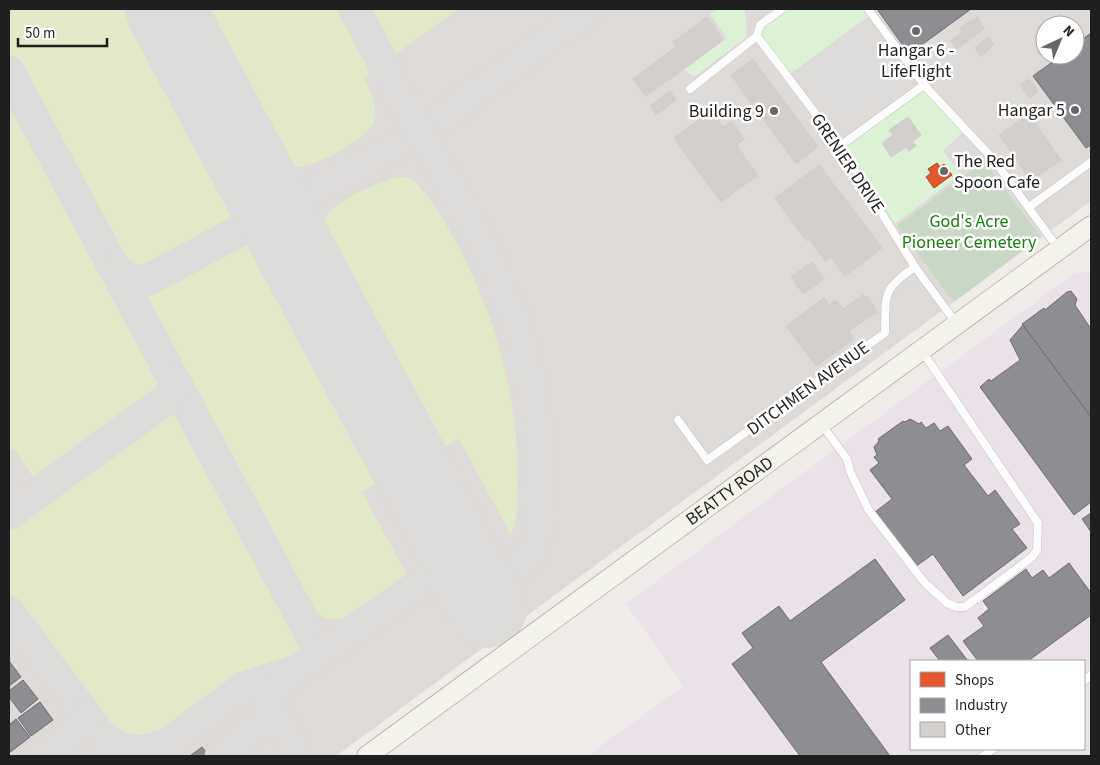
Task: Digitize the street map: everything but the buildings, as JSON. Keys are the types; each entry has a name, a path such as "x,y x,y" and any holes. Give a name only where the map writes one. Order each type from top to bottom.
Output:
{"main road":[{"name":"BEATTY ROAD","path":"367,756 1091,226"}],"lane":[{"path":"690,89 757,36 760,25 782,9"},
{"path":"868,9 924,84 994,160 1059,249"},
{"name":"GRENIER DRIVE","path":"757,36 840,146 915,267 958,324"},
{"path":"840,146 924,84"},
{"path":"1029,207 1091,162"},
{"name":"DITCHMEN AVENUE","path":"678,420 707,460 885,333 886,295 893,282 915,267"},
{"path":"821,424 847,459 850,471 868,509 924,582 947,603 956,607 965,607 1032,557 1037,550 1038,523 922,351"}],"shaded area":[{"path":"9,9 1091,9 1091,201 336,756 9,756"},
{"path":"864,23 909,85 845,132 800,70"},
{"path":"943,32 956,49 954,51 960,59 934,79 915,52"},
{"path":"965,132 987,157 963,174 946,151"},
{"path":"1091,271 1091,756 587,756 684,686 626,604 1070,276"}],"green space":[{"path":"9,9 133,9 241,209 240,214 228,224 146,269 134,273 124,270 9,54"},
{"path":"198,9 342,9 368,58 370,73 364,78 373,99 375,111 374,122 370,129 338,152 313,163 294,167 285,160 281,162"},
{"path":"366,9 458,9 395,55 389,52"},
{"path":"718,9 745,9 747,37 694,77 684,70 727,38 710,14"},
{"path":"787,9 864,9 869,16 790,74 761,35 764,26"},
{"path":"924,89 964,131 943,151 961,174 895,224 845,146"},
{"path":"9,92 164,377 162,388 150,401 37,483 14,449 9,452"},
{"name":"God's Acre Pioneer Cemetery","path":"984,161 1041,237 954,302 897,226"},
{"path":"398,177 410,178 416,183 439,213 471,273 483,301 502,357 509,386 517,446 518,506 511,535 459,439 435,452 323,241 323,223 331,210 358,192"},
{"path":"253,240 258,241 386,478 362,492 405,571 405,575 352,615 344,618 329,619 323,617 317,614 301,597 143,303 146,296 155,289 238,244"},
{"path":"164,415 182,417 307,644 288,663 245,679 229,688 158,740 144,744 131,744 119,740 106,730 9,599 9,525"}],"taxiway":[{"path":"9,612 101,736 119,748 140,752 166,745 245,687 296,671 440,571 462,566 505,570 515,566 531,552 535,544 540,517 540,464 536,413 526,363 512,314 496,274 481,244 354,9"},
{"path":"346,345 298,255 293,241 291,225 294,214 300,204 312,192 421,132 591,9"},
{"path":"9,72 314,641 317,652 312,660"},
{"path":"115,269 130,280 148,280 239,231 253,216 258,201 255,180 204,80"},
{"path":"9,514 168,398 173,389 173,379"},
{"path":"403,451 457,547 480,559 493,581 490,589 483,596 471,598 459,590 456,578 461,562 442,528"},
{"path":"289,756 292,745 289,736 271,709 272,698 279,686 296,671"},
{"path":"221,754 264,722 268,717 271,707"},
{"path":"42,756 84,724 86,717"}],"runway":[{"path":"165,9 487,608"}],"place":[{"name":"Hangar 6 - LifeFlight","path":"916,31"},
{"name":"Hangar 5","path":"1075,110"},
{"name":"Building 9","path":"774,111"},
{"name":"The Red Spoon Cafe","path":"944,171"}]}
